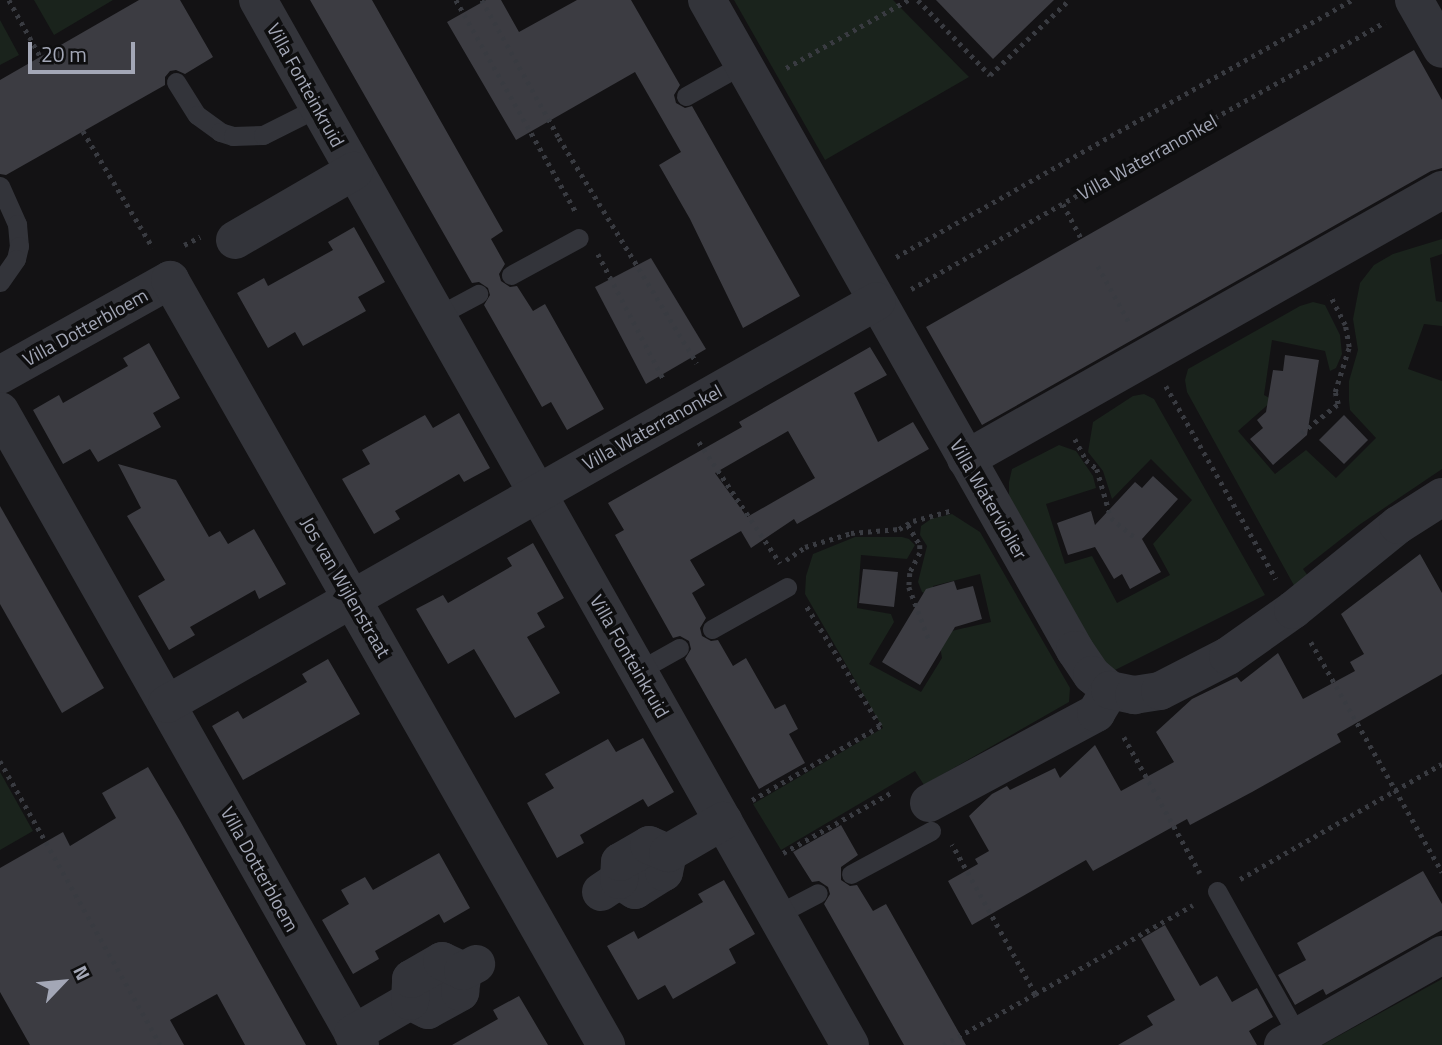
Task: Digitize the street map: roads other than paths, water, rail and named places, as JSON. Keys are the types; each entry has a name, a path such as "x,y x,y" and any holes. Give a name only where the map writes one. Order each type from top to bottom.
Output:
{"street":[{"name":"Villa Fonteinkruid","path":"258,0 850,1045"},
{"path":"707,0 870,288"},
{"path":"1401,10 1442,49"},
{"path":"235,240 354,171"},
{"path":"966,459 1442,190"},
{"name":"Villa Dotterbloem","path":"0,375 170,280"},
{"name":"Jos van Wijlenstraat","path":"170,280 606,1045"},
{"name":"Villa Waterranonkel","path":"536,492 715,392 870,288"},
{"name":"Villa Waterviolier","path":"870,288 1075,650 1092,675 1110,690"},
{"name":"Villa Dotterbloem","path":"0,411 357,1039 410,1001 411,979 442,961 469,967"},
{"path":"167,704 536,492"},
{"path":"930,817 1096,713 1110,690 1134,695 1160,691 1228,656 1293,610 1376,541 1442,497"},
{"path":"610,886 620,862 649,845 668,853 722,820"},
{"path":"1290,1041 1442,955"}],"lane":[{"path":"686,96 749,74"},
{"path":"176,82 197,115 220,132 233,135 263,135 318,107"},
{"path":"0,186 17,224 19,246 12,266 0,282"},
{"path":"511,275 585,240"},
{"path":"437,316 478,294"},
{"path":"712,629 794,593"},
{"path":"638,671 679,648"},
{"path":"851,874 930,817"},
{"path":"1217,891 1290,1041"},
{"path":"776,915 818,893"}]}
